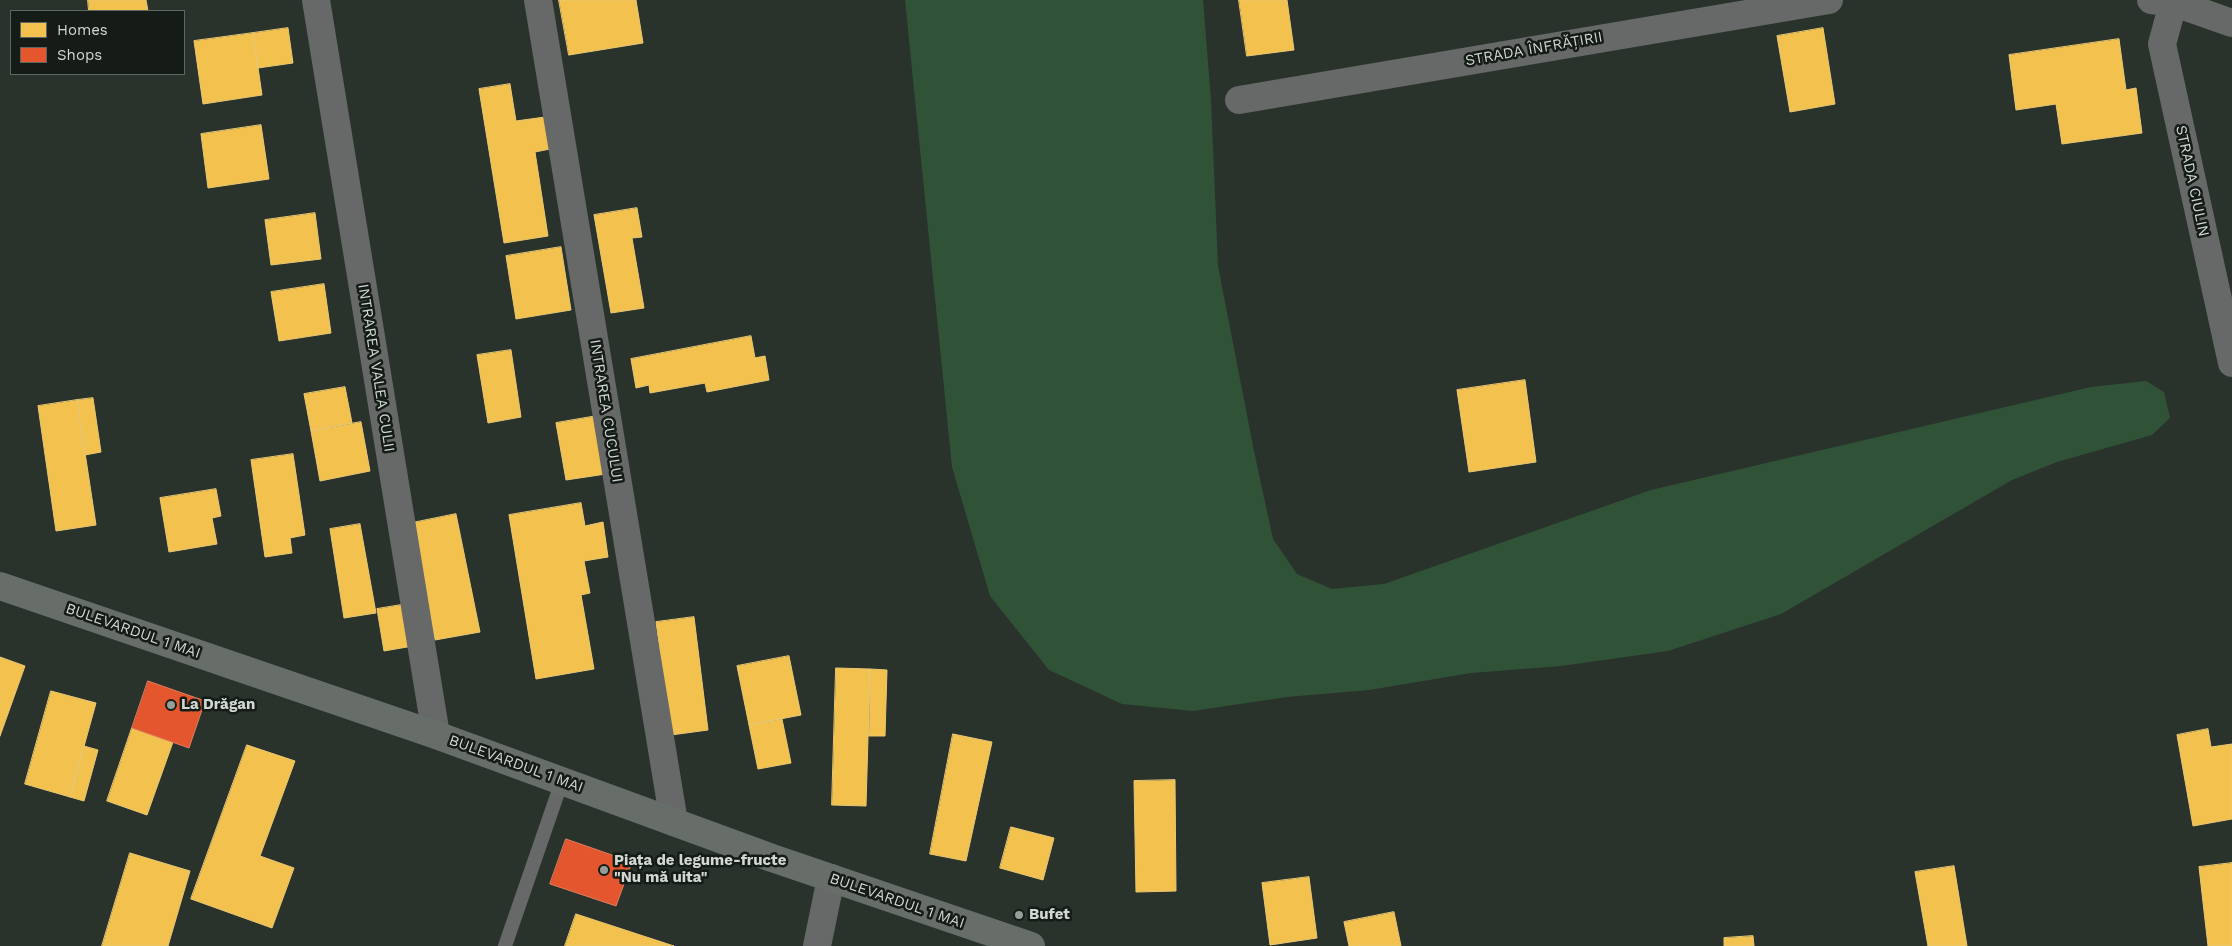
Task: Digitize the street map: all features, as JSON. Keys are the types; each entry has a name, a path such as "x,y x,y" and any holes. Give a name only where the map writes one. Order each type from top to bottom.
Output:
{"main road":[{"name":"BULEVARDUL 1 MAI","path":"0,586 436,735 831,878 1031,946"}],"street":[{"name":"INTRAREA VALEA CULII","path":"316,0 436,735"},
{"name":"INTRAREA CUCULUI","path":"538,0 674,822"},
{"name":"STRADA ÎNFRĂȚIRII","path":"1239,100 1829,0"},
{"path":"2167,1 2232,23"},
{"name":"STRADA CIULIN","path":"2167,1 2162,44 2232,363"},
{"path":"817,946 831,878"}],"lane":[{"path":"505,946 562,780"}],"green space":[{"path":"905,0 1203,0 1211,100 1218,266 1273,539 1297,574 1332,589 1384,584 1651,490 2091,387 2146,381 2164,392 2170,418 2152,435 2057,462 2012,480 1781,614 1668,651 1561,666 1471,673 1369,690 1287,697 1193,711 1122,704 1049,670 990,596 952,467"}],"building: Homes":[{"path":"88,0 146,0 148,10 89,10"},
{"path":"559,0 636,0 643,43 569,55"},
{"path":"1239,0 1287,0 1294,50 1247,56"},
{"path":"288,28 293,63 258,68 253,33"},
{"path":"1823,28 1835,104 1790,112 1777,36"},
{"path":"253,33 262,95 203,104 194,41"},
{"path":"2119,39 2126,90 2136,88 2142,133 2062,144 2056,104 2016,110 2009,55"},
{"path":"510,84 516,121 545,117 550,149 535,152 548,236 504,243 479,89"},
{"path":"261,125 269,179 208,188 201,134"},
{"path":"637,208 642,237 632,238 644,308 611,313 594,215"},
{"path":"315,213 321,259 271,265 265,220"},
{"path":"561,247 571,310 516,319 506,256"},
{"path":"324,284 331,333 279,341 271,292"},
{"path":"751,336 755,358 765,356 769,380 707,392 705,383 650,393 649,385 636,388 631,359"},
{"path":"511,350 521,417 488,423 477,355"},
{"path":"1525,380 1536,462 1469,472 1457,390"},
{"path":"345,387 352,423 311,431 304,394"},
{"path":"93,398 101,452 85,455 77,400"},
{"path":"77,400 96,525 56,531 38,406"},
{"path":"597,416 606,474 566,480 556,423"},
{"path":"361,422 370,471 320,481 311,431"},
{"path":"293,454 305,535 290,538 292,553 265,557 251,460"},
{"path":"216,489 221,516 212,518 217,544 169,552 160,498"},
{"path":"581,503 585,526 603,522 608,557 584,561 590,593 581,595 594,669 536,679 509,515"},
{"path":"456,514 480,632 435,640 412,523"},
{"path":"360,524 376,613 344,618 330,529"},
{"path":"407,604 413,646 384,651 377,609"},
{"path":"694,617 708,730 671,735 656,622"},
{"path":"789,656 801,715 749,725 737,666"},
{"path":"0,657 25,666 0,736"},
{"path":"836,668 870,669 866,806 832,805"},
{"path":"870,669 887,670 885,736 869,736"},
{"path":"51,691 96,703 70,797 25,784"},
{"path":"782,719 791,763 758,769 749,725"},
{"path":"132,728 173,742 147,815 107,801"},
{"path":"2208,729 2211,747 2232,744 2232,819 2193,826 2177,735"},
{"path":"953,734 992,742 966,861 930,854"},
{"path":"247,745 295,761 260,856 294,868 272,928 191,899"},
{"path":"84,746 98,750 84,801 70,797"},
{"path":"1175,780 1176,891 1136,892 1134,781"},
{"path":"1011,827 1054,838 1043,880 1000,868"},
{"path":"130,853 190,871 168,946 102,946"},
{"path":"2232,863 2232,946 2208,946 2199,867"},
{"path":"1954,866 1967,946 1928,946 1915,872"},
{"path":"1309,877 1317,938 1270,945 1262,883"},
{"path":"1394,912 1401,946 1349,946 1344,922"},
{"path":"576,914 674,946 565,946"},
{"path":"1753,936 1754,946 1724,946 1724,938"}],"building: Shops":[{"path":"148,681 205,701 189,748 132,728"},
{"path":"566,839 632,862 616,906 550,884"}],"place":[{"name":"La Drăgan","path":"171,705"},
{"name":"Piața de legume-fructe \"Nu mă uita\"","path":"604,870"},
{"name":"Bufet","path":"1019,915"}]}
